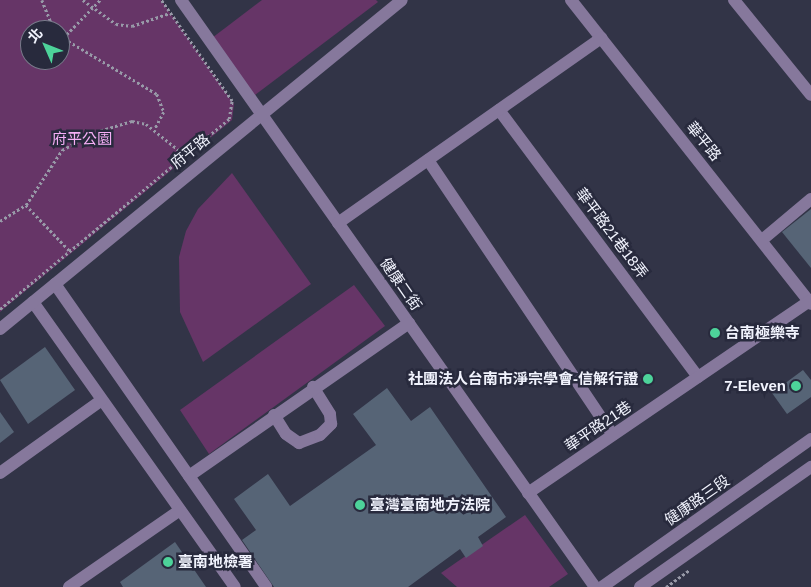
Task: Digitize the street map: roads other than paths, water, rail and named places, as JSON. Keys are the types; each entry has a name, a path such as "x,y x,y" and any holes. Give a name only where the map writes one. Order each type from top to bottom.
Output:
{"street":[{"name":"健康二街","path":"181,0 595,587"},
{"name":"府平路","path":"0,329 402,0"},
{"name":"華平路","path":"571,0 810,302"},
{"path":"734,0 811,95"},
{"path":"338,223 601,38"},
{"name":"華平路21巷18弄","path":"499,110 698,377"},
{"path":"428,160 613,435"},
{"path":"762,240 811,199"},
{"path":"55,284 266,587"},
{"path":"33,302 235,587"},
{"name":"華平路21巷","path":"528,493 810,302"},
{"path":"188,476 313,387 409,323"},
{"path":"274,415 286,434 299,444 320,435 331,424 330,414 313,387"},
{"path":"0,473 102,400"},
{"name":"健康路三段","path":"602,587 811,439"},
{"path":"640,587 811,467"},
{"path":"69,587 180,510"}],"place":[{"name":"台南極樂寺","path":"715,333"},
{"name":"社團法人台南市淨宗學會-信解行證","path":"648,379"},
{"name":"7-Eleven","path":"796,386"},
{"name":"臺灣臺南地方法院","path":"360,505"},
{"name":"臺南地檢署","path":"168,562"}],"park label":[{"name":"府平公園","path":"82,139"}]}
